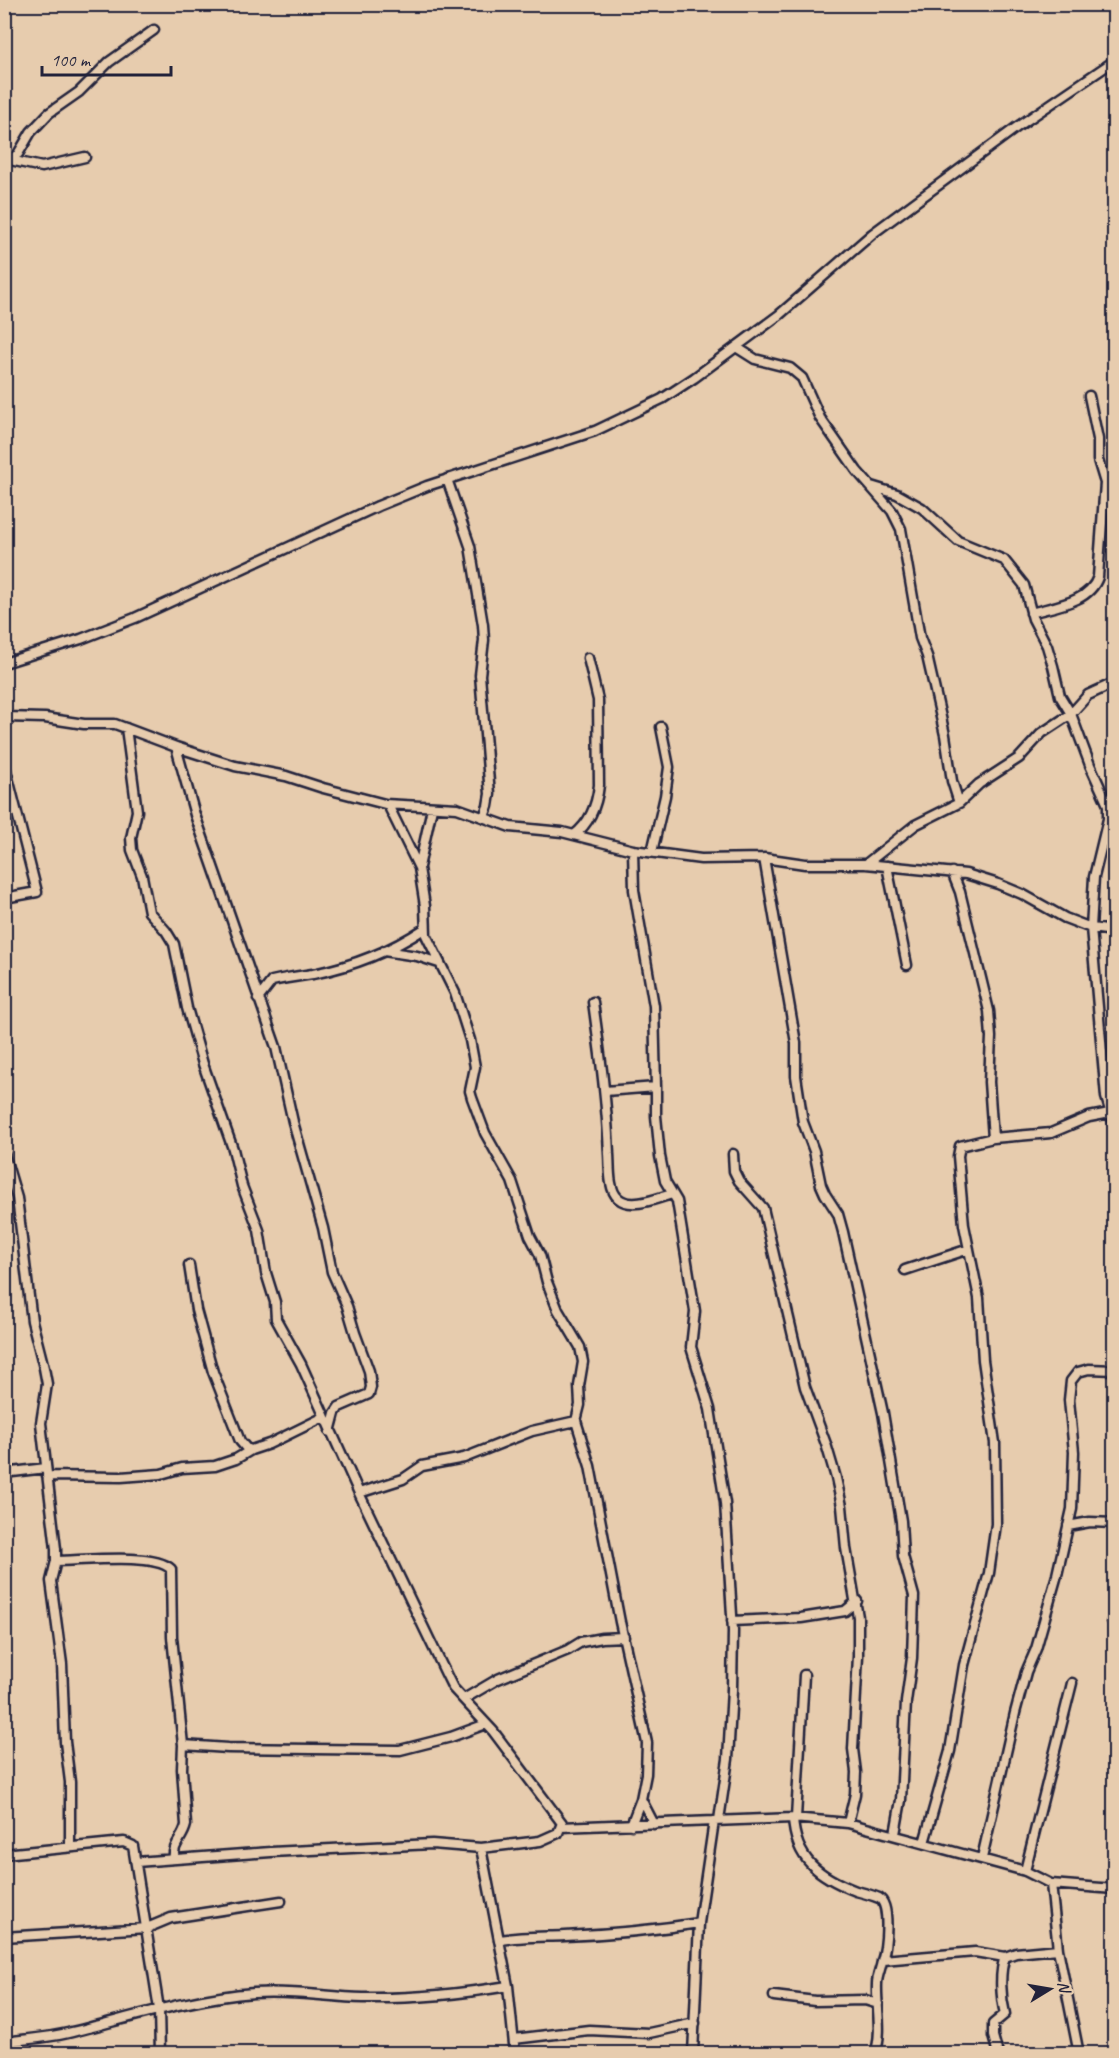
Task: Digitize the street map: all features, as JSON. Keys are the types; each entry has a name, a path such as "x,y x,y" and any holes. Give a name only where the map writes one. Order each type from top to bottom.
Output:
{"street":[{"path":"7,161 18,154 31,132 49,113 79,92 109,62 154,30"},
{"path":"4,663 81,639 135,618 378,506 447,479 595,431 662,399 779,315 880,228 1017,127 1114,61"},
{"path":"7,161 42,167 85,157"},
{"path":"736,347 755,359 790,368 802,378 820,418 857,471 892,511 901,529 920,638 929,666 945,735 952,781 959,803"},
{"path":"1031,613 1077,599 1092,588 1098,577 1105,483 1098,460 1098,439 1089,396"},
{"path":"447,479 470,546 483,625 484,640 480,675 490,794 484,817"},
{"path":"871,486 897,494 922,508 958,541 1004,560 1024,585 1031,613 1047,646 1060,696 1071,714 1108,805 1108,819 1094,877 1091,928 1106,1097 1114,1124"},
{"path":"574,835 586,826 598,798 598,700 588,658"},
{"path":"866,864 915,825 959,803 980,784 1019,758 1042,733 1071,714 1088,695 1114,683"},
{"path":"4,717 45,718 84,724 106,723 235,766 286,776 388,805 457,808 510,827 574,835 633,850 701,859 764,858 805,864 866,864 952,872 998,884 1022,894 1065,918 1091,928 1114,931"},
{"path":"652,852 669,767 661,727"},
{"path":"126,728 137,811 132,850 142,876 149,912 174,944 187,1008 203,1064 259,1230 266,1273 275,1302 276,1318 301,1364 359,1493 447,1676 560,1818 561,1827 558,1833 540,1841 481,1848 432,1844 136,1862"},
{"path":"176,747 195,815 276,1047 292,1122 332,1272 348,1306 370,1380 369,1394 339,1407 330,1431"},
{"path":"4,762 37,892 4,898"},
{"path":"388,805 419,868 425,906 424,929 455,993 470,1040 475,1067 470,1091 472,1098 486,1132 512,1181 558,1310 580,1347 583,1362 579,1386 580,1405 576,1422 590,1466 647,1743 642,1799 631,1825"},
{"path":"419,868 432,808"},
{"path":"586,826 589,838"},
{"path":"633,850 634,890 654,1006 656,1116 660,1156 665,1180 677,1201 695,1311 690,1339 691,1347 710,1409 722,1476 732,1621 728,1759 699,1923 693,2054"},
{"path":"764,858 794,1032 796,1076 804,1122 817,1161 821,1185 838,1214 843,1232 883,1413 896,1489 903,1556 914,1596 912,1658 906,1702 901,1800 895,1834"},
{"path":"887,866 907,965"},
{"path":"952,872 960,892 988,1011 991,1037 989,1082 993,1138"},
{"path":"258,999 272,981 342,966 383,951 424,929"},
{"path":"383,951 417,956 439,963"},
{"path":"593,1002 605,1091 611,1172 616,1196 628,1203 672,1194"},
{"path":"605,1091 656,1087"},
{"path":"924,1842 950,1750 964,1665 989,1573 996,1524 995,1443 983,1360 979,1298 963,1225 958,1156 960,1146 993,1138 1051,1133 1089,1116 1110,1113"},
{"path":"4,1154 17,1198 32,1321 47,1384 41,1413 56,1561 51,1581 62,1664 64,1742 70,1782 70,1847"},
{"path":"733,1154 734,1171 739,1181 763,1208 805,1387 836,1478 842,1506 846,1548 858,1617 853,1749 856,1772 855,1794 848,1823"},
{"path":"905,1270 969,1249"},
{"path":"189,1265 196,1310 223,1402 242,1445 251,1450"},
{"path":"982,1858 1015,1713 1057,1575 1072,1509 1074,1452 1069,1400 1071,1381 1078,1372 1089,1369 1114,1370"},
{"path":"4,1473 46,1472 141,1476 161,1474 182,1468 215,1466 269,1444 324,1417"},
{"path":"359,1493 403,1479 422,1466 464,1458 532,1431 576,1422"},
{"path":"239,1456 242,1445"},
{"path":"1068,1526 1090,1522 1114,1523"},
{"path":"56,1561 129,1558 166,1565 171,1569 172,1637 183,1745 182,1769 186,1825 175,1844 174,1859"},
{"path":"732,1621 801,1618 845,1611 856,1601"},
{"path":"845,1611 858,1617"},
{"path":"464,1699 498,1679 568,1650 580,1642 624,1637"},
{"path":"804,1675 794,1834 804,1857 821,1873 847,1887 883,1901 886,1914 883,1960 878,1975 878,2051"},
{"path":"1025,1871 1072,1683"},
{"path":"183,1745 228,1748 400,1750 451,1737 486,1724"},
{"path":"642,1799 654,1824"},
{"path":"561,1827 795,1818 848,1823 982,1858 1025,1871 1051,1884 1114,1889"},
{"path":"4,1854 128,1843 133,1846 159,2009 160,2054"},
{"path":"481,1848 508,1986 515,2054"},
{"path":"1051,1884 1058,1949 1079,2054"},
{"path":"4,1937 147,1928 171,1918 281,1901"},
{"path":"500,1940 660,1929 699,1923"},
{"path":"883,1960 975,1952 1005,1957 1016,1953 1058,1949"},
{"path":"998,2054 992,2029 993,2025 1005,2014 1002,1982 1005,1957"},
{"path":"4,2042 64,2034 159,2009 255,1993 294,1992 363,1998 402,1998 458,1995 508,1986"},
{"path":"774,1996 815,2001 865,2000 878,2004"},
{"path":"514,2039 589,2030 649,2033 695,2023"},
{"path":"748,2054 773,2054"}]}
